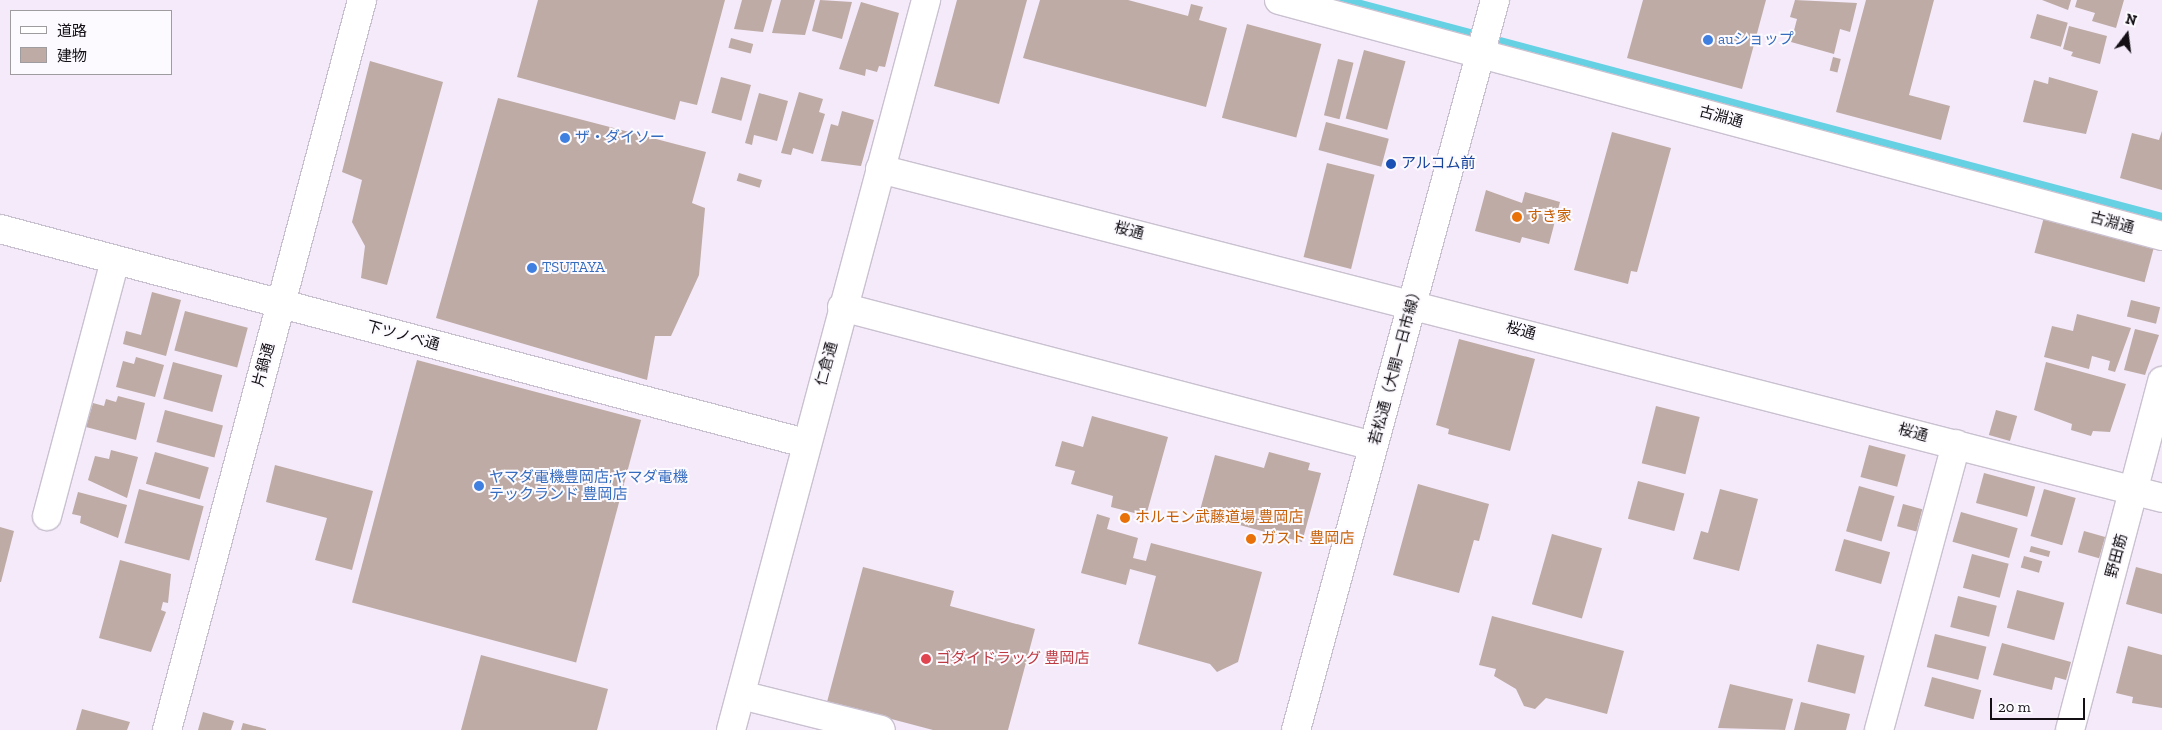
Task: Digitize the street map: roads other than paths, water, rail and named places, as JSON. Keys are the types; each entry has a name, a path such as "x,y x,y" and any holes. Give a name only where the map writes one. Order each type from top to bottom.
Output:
{"street":[{"name":"片鍋通","path":"167,730 362,0"},
{"name":"仁倉通","path":"731,730 805,443 926,0"},
{"name":"古淵通","path":"1279,0 2162,236"},
{"name":"若松通（大開一日市線）","path":"1296,730 1495,0"},
{"name":"桜通","path":"880,169 1413,303 2162,498"},
{"name":"下ツノベ通","path":"0,229 805,443"},
{"path":"47,516 115,260"},
{"path":"842,307 1373,446"},
{"name":"野田筋","path":"2070,730 2162,381"},
{"path":"1879,730 1956,444"},
{"path":"741,695 881,730"}],"waterway":[{"path":"1342,0 2162,218"}],"place":[{"name":"auショップ","path":"1708,40"},
{"name":"ザ・ダイソー","path":"565,138"},
{"name":"アルコム前","path":"1391,164"},
{"name":"すき家","path":"1517,217"},
{"name":"TSUTAYA","path":"532,268"},
{"name":"ヤマダ電機豊岡店;ヤマダ電機 テックランド 豊岡店","path":"479,486"},
{"name":"ホルモン武藤道場 豊岡店","path":"1125,518"},
{"name":"ガスト 豊岡店","path":"1251,539"},
{"name":"ゴダイドラッグ 豊岡店","path":"926,659"}]}
